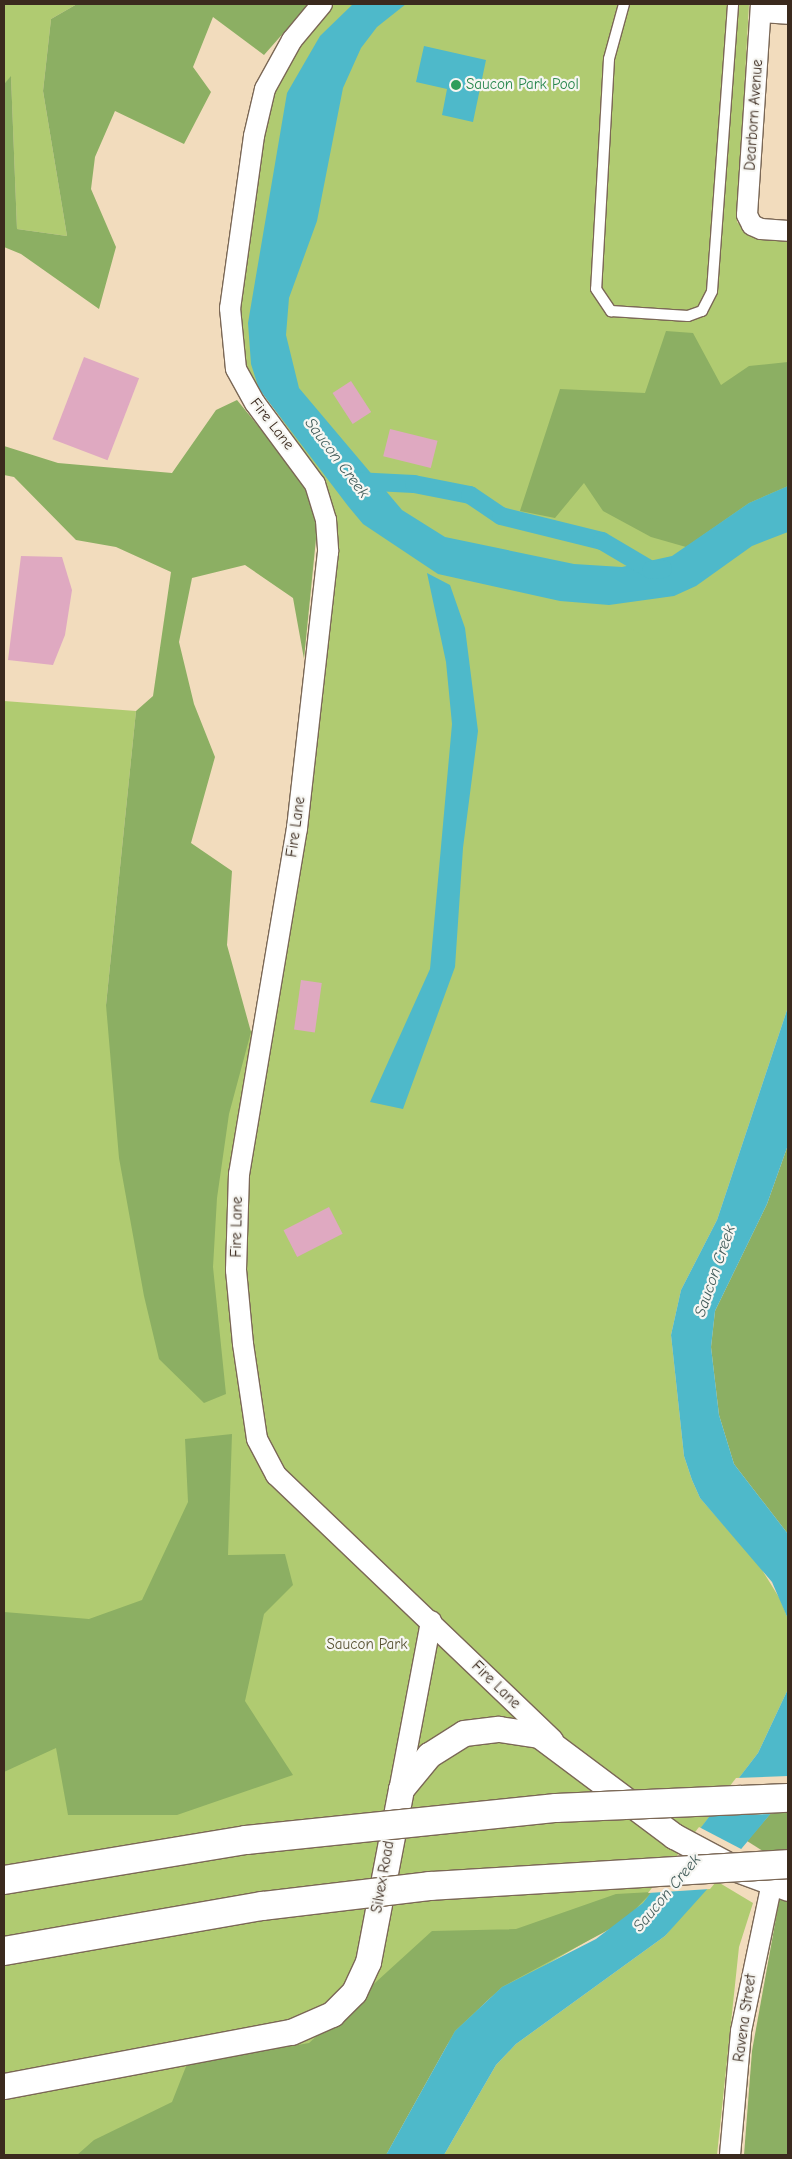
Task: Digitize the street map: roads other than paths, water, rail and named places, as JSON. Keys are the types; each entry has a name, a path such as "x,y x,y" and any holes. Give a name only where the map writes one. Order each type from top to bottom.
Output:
{"highway":[{"path":"4,1880 246,1840 566,1807 788,1798"},
{"path":"4,1951 263,1906 430,1886 783,1878"}],"street":[{"name":"Fire Lane","path":"322,4 292,40 265,89 254,136 230,308 236,369 255,403 315,484 326,520 328,552 297,828 240,1174 237,1296 257,1438 264,1457 276,1475 562,1748"},
{"path":"761,8 788,14"},
{"name":"Dearborn Avenue","path":"761,8 747,214 752,225 788,231"},
{"path":"397,1800 431,1622"},
{"name":"Silvex Road","path":"4,2086 291,2032 332,2014 354,1992 368,1962 397,1800 415,1768 464,1733 525,1731 562,1748 674,1836 734,1868 783,1878"},
{"name":"Ravena Street","path":"730,2155 741,2031 783,1878"}],"lane":[{"path":"624,4 609,59 596,289 611,311 688,316 705,307 713,284 733,4"}],"water":[{"name":"Saucon Creek","path":"353,4 406,4 377,27 361,48 343,88 317,221 289,298 286,335 299,388 402,510 445,537 574,564 622,567 672,556 749,503 788,486 788,532 752,546 696,586 674,596 609,605 560,601 438,574 363,524 348,506 259,389 251,364 248,323 287,93 320,36"},
{"name":"Saucon Park Pool","path":"424,46 486,60 473,122 442,115 447,89 416,82"},
{"path":"427,573 450,585 465,628 478,731 463,848 455,967 403,1109 370,1102 430,969 452,724 446,662"},
{"name":"Saucon Creek","path":"788,1007 788,1145 767,1204 715,1311 711,1347 719,1415 734,1464 788,1534 788,1619 772,1582 700,1498 692,1480 684,1456 671,1335 681,1290 717,1220"},
{"name":"Saucon Creek","path":"788,1689 788,1793 711,1885 665,1936 516,2044 496,2065 444,2155 386,2155 455,2031 502,1987 596,1939 643,1903 758,1753"}],"waterway":[{"name":"Saucon Creek","path":"355,481 414,484 470,495 501,516 602,541 651,570 663,569"}],"place":[{"name":"Saucon Park Pool","path":"456,85"}],"park label":[{"name":"Saucon Park","path":"367,1645"}]}
